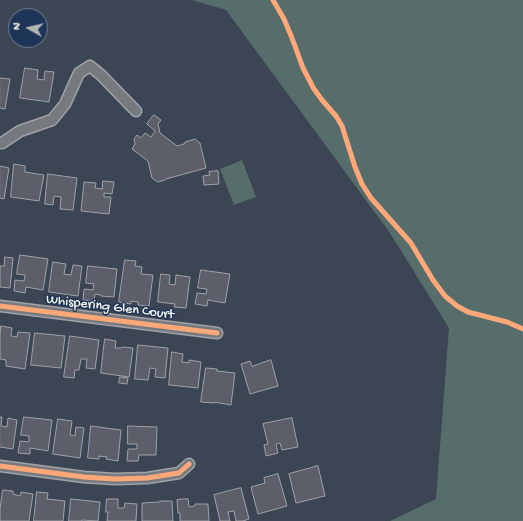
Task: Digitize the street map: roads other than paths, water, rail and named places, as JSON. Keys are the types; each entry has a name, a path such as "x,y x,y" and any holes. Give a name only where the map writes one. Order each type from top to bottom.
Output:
{"street":[{"path":"0,143 20,131 52,120 65,104 79,73 90,66 102,75 136,111"},
{"name":"Whispering Glen Court","path":"0,306 217,333"},
{"path":"0,466 84,477 116,479 147,478 179,473 190,464"}]}
